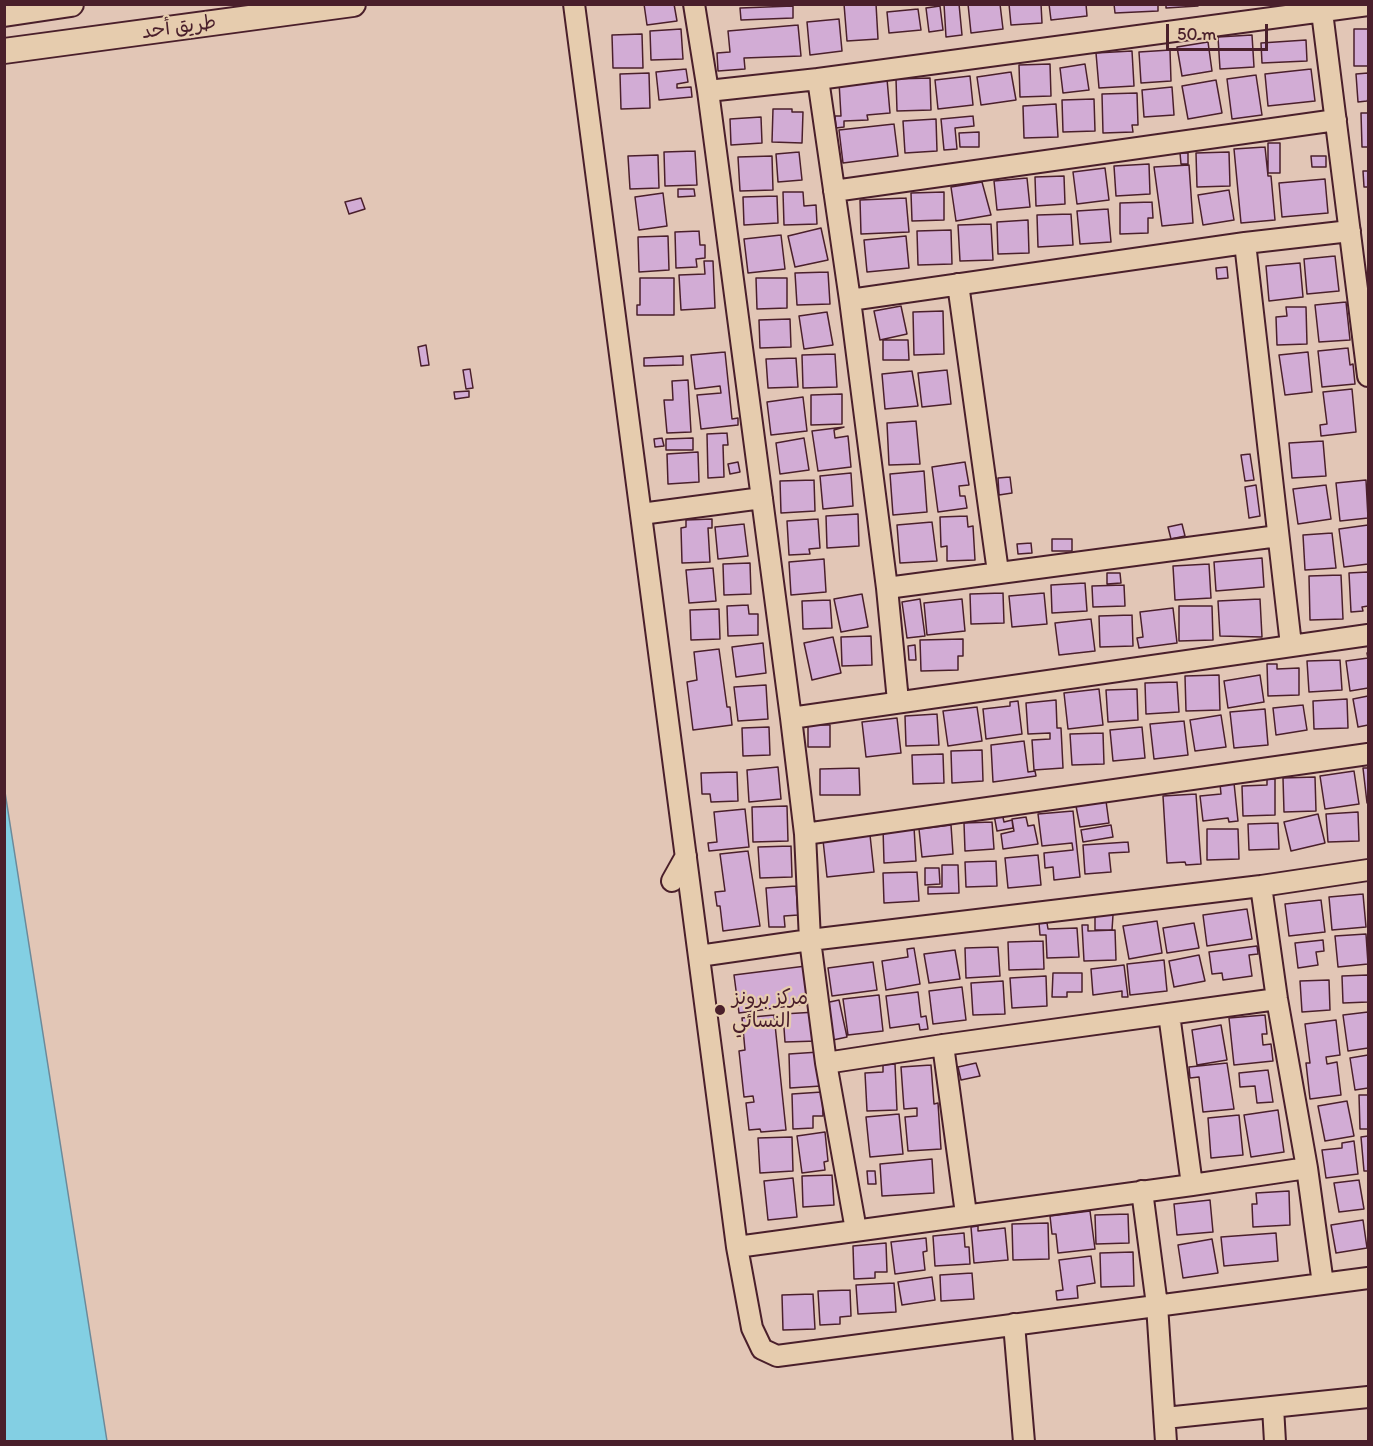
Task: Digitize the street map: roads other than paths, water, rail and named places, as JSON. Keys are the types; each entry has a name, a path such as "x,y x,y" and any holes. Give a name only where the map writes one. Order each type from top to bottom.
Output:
{"main road":[{"name":"طريق أحد","path":"4,51 353,4"},
{"path":"20,10 67,5"}],"street":[{"path":"574,4 737,1247 752,1328 762,1349 777,1356 1368,1278"},
{"path":"694,4 708,91 791,718 805,834 810,940 826,1063 856,1230"},
{"path":"708,91 818,79 1368,5"},
{"path":"1322,12 1368,376"},
{"path":"818,79 850,300 887,588 898,701"},
{"path":"834,191 1336,120"},
{"path":"850,300 1245,243 1350,231"},
{"path":"1245,243 1291,645"},
{"path":"958,284 998,572"},
{"path":"641,514 762,498"},
{"path":"887,588 1278,536"},
{"path":"639,625 652,600"},
{"path":"791,718 1368,635"},
{"path":"805,834 1368,754"},
{"path":"672,882 686,856"},
{"path":"699,956 810,940 1261,886 1368,870"},
{"path":"1261,886 1276,999 1307,1168 1323,1284"},
{"path":"826,1063 1276,999"},
{"path":"1169,1014 1192,1185"},
{"path":"943,1045 966,1214"},
{"path":"737,1247 1307,1168"},
{"path":"1142,1191 1157,1305 1166,1442"},
{"path":"1014,1324 1024,1442"},
{"path":"1165,1418 1368,1396"},
{"path":"1273,1407 1275,1442"}],"water":[{"path":"5,792 107,1441 5,1441"}],"place":[{"name":"مركز برونز النسائي","path":"720,1010"}]}
